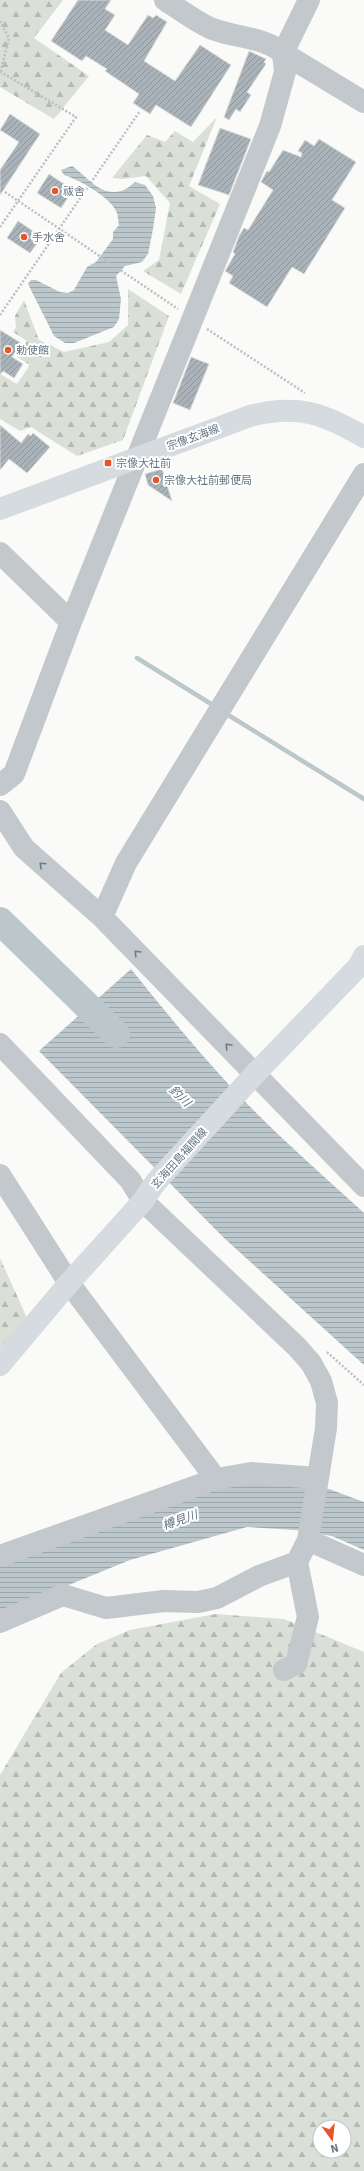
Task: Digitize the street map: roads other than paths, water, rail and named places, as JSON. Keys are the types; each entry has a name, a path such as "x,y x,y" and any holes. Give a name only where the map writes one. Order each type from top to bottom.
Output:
{"main road":[{"name":"宗像玄海線","path":"0,509 250,416 272,410 320,414 364,437"},
{"name":"玄海田島福間線","path":"0,1365 69,1283 143,1201 155,1183 250,1080 358,967 364,956"}],"street":[{"path":"165,0 209,27 227,34 272,44 364,102"},
{"path":"0,785 14,774 71,622 139,457 270,126 285,72 283,52 309,0"},
{"path":"102,917 126,863 364,474"},
{"path":"0,554 71,622"},
{"path":"0,811 24,848 102,917 250,1080 364,1186"},
{"path":"0,1044 130,1180 143,1201 298,1347 311,1363 321,1381 327,1403 326,1428 308,1540 297,1562 308,1617 296,1664 284,1670"},
{"path":"0,1175 69,1283 216,1479"},
{"path":"0,1556 216,1479 251,1473 317,1484"},
{"path":"308,1540 364,1565"},
{"path":"0,1622 63,1595 106,1608 164,1601 198,1602 217,1598 259,1576 297,1562"}],"water":[{"path":"72,166 94,184 107,191 113,192 123,190 135,182 145,185 153,196 156,208 148,254 142,262 125,266 116,276 121,299 119,319 114,327 74,343 65,343 54,336 28,284 31,280 36,280 60,292 68,293 74,290 87,267 96,262 113,239 113,232 119,225 117,213 109,201 86,185 64,175 61,170"},
{"path":"131,969 180,1029 247,1104 364,1213 364,1365 224,1238 39,1051"},
{"name":"樽見川","path":"241,1482 301,1483 329,1489 364,1502 364,1550 332,1536 295,1530 247,1527 130,1560 0,1613 0,1563 173,1501"}],"waterway":[{"path":"137,658 216,707"},
{"path":"225,713 364,799"},
{"name":"釣川","path":"0,921 116,1034"}],"place":[{"name":"祓舎","path":"55,191"},
{"name":"手水舍","path":"24,237"},
{"name":"勅使館","path":"8,350"},
{"name":"宗像大社前","path":"108,463"},
{"name":"宗像大社前郵便局","path":"156,480"}]}
